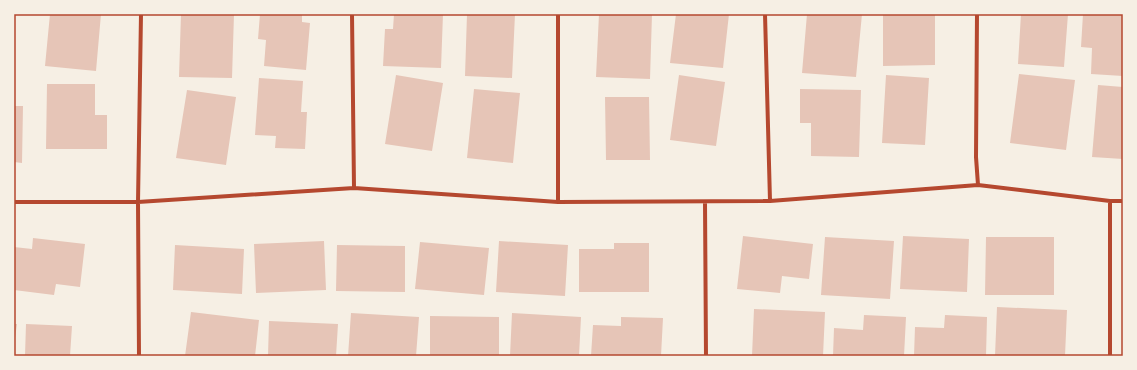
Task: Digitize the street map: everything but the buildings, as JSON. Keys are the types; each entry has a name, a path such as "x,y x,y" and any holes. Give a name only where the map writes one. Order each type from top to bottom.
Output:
{"street":[{"path":"139,356 138,202 141,14"},
{"path":"352,14 354,188"},
{"path":"558,14 558,202"},
{"path":"765,14 770,201"},
{"path":"977,14 976,157 978,185"},
{"path":"14,202 138,202 354,188 558,202 770,201 978,185 1110,201 1123,201"},
{"path":"1110,201 1110,356"},
{"path":"705,202 706,356"}]}
